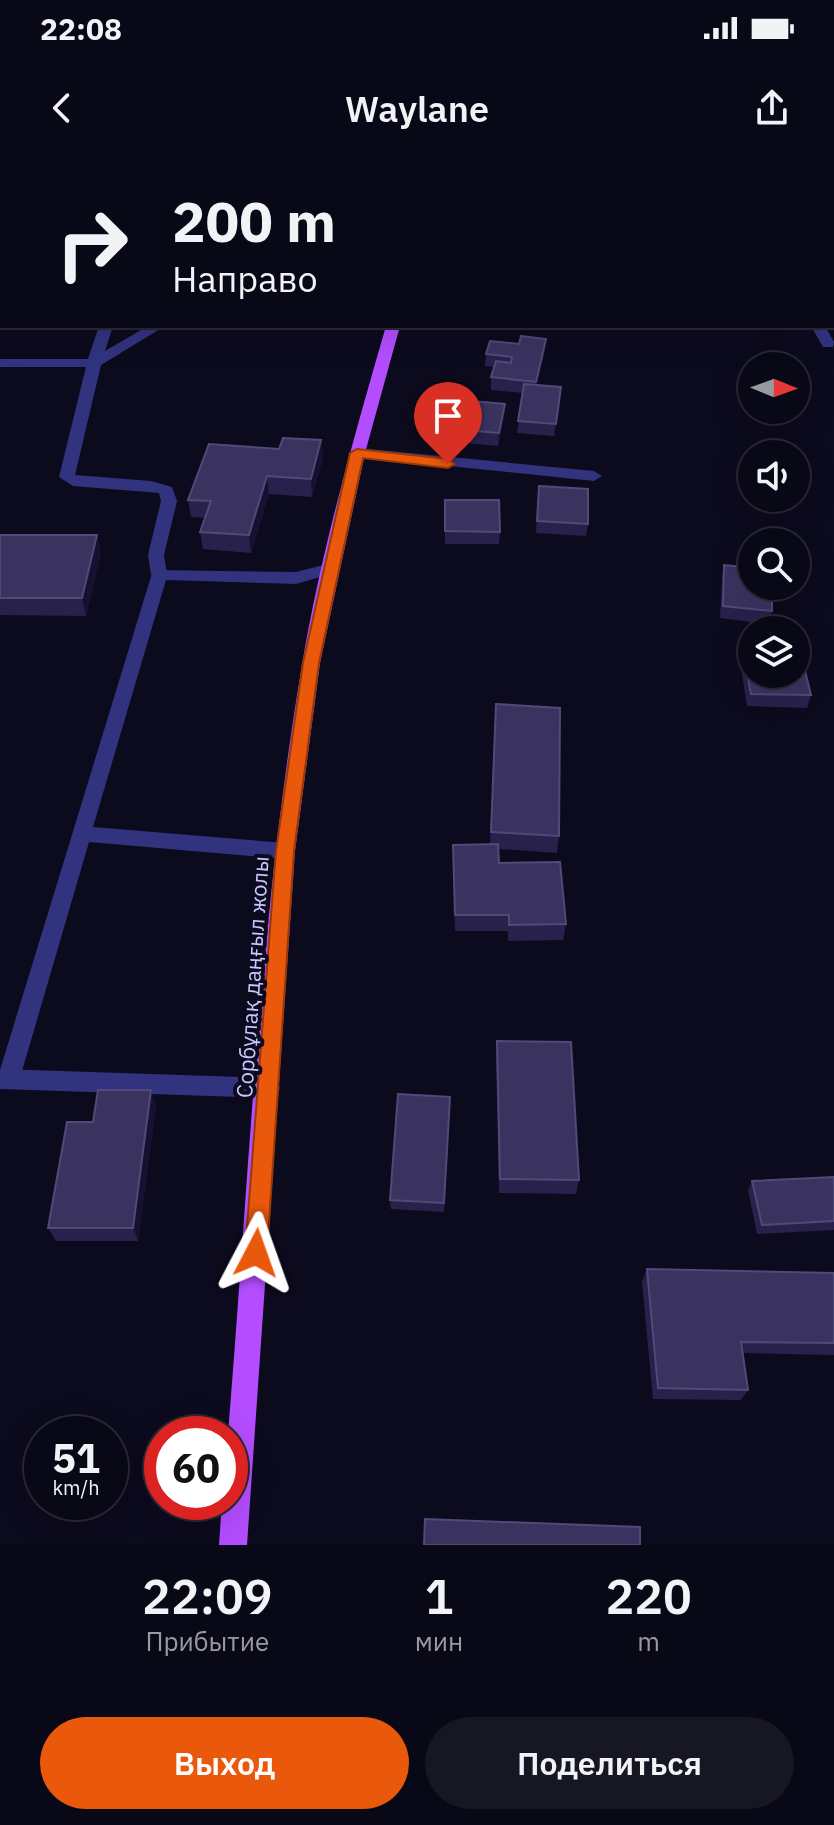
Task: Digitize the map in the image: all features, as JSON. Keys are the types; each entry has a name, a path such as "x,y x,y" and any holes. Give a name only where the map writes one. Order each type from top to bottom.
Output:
{"main road":[{"name":"Сорбұлақ даңғыл жолы","path":"233,1545 285,851 311,663 357,453 392,328"}],"street":[{"path":"105,328 67,477 73,481 151,486 166,490 169,501 156,555 159,574 5,1078 269,1088"},
{"path":"0,363 94,363 155,328"},
{"path":"819,328 828,344"},
{"path":"357,453 594,476"},
{"path":"159,574 296,578 331,568"},
{"path":"81,834 285,851"}],"building":[{"path":"521,336 546,339 536,382 491,377 496,361 511,363 512,357 486,354 490,341 519,344"},
{"path":"524,384 561,387 556,424 518,421"},
{"path":"461,400 505,404 499,433 454,429"},
{"path":"283,438 321,440 311,479 267,476 249,535 200,532 211,501 188,500 209,444 279,449"},
{"path":"539,486 588,489 588,524 537,521"},
{"path":"445,500 499,500 500,532 445,531"},
{"path":"0,535 97,535 82,598 0,598"},
{"path":"724,565 738,566 738,600 772,600 772,611 723,606"},
{"path":"750,688 809,688 811,695 751,694"},
{"path":"496,704 560,708 559,836 491,832"},
{"path":"498,844 499,863 560,862 566,924 509,925 509,915 455,915 453,845"},
{"path":"497,1041 571,1042 579,1180 500,1179"},
{"path":"98,1090 151,1090 133,1228 48,1228 67,1122 93,1122"},
{"path":"398,1094 450,1097 444,1203 390,1200"},
{"path":"834,1177 834,1221 762,1225 752,1181"},
{"path":"647,1269 834,1273 834,1343 741,1342 748,1390 658,1388"},
{"path":"425,1519 640,1527 640,1545 424,1545"}],"route":[{"path":"256,1253 285,851 311,663 357,453 448,464"}]}
